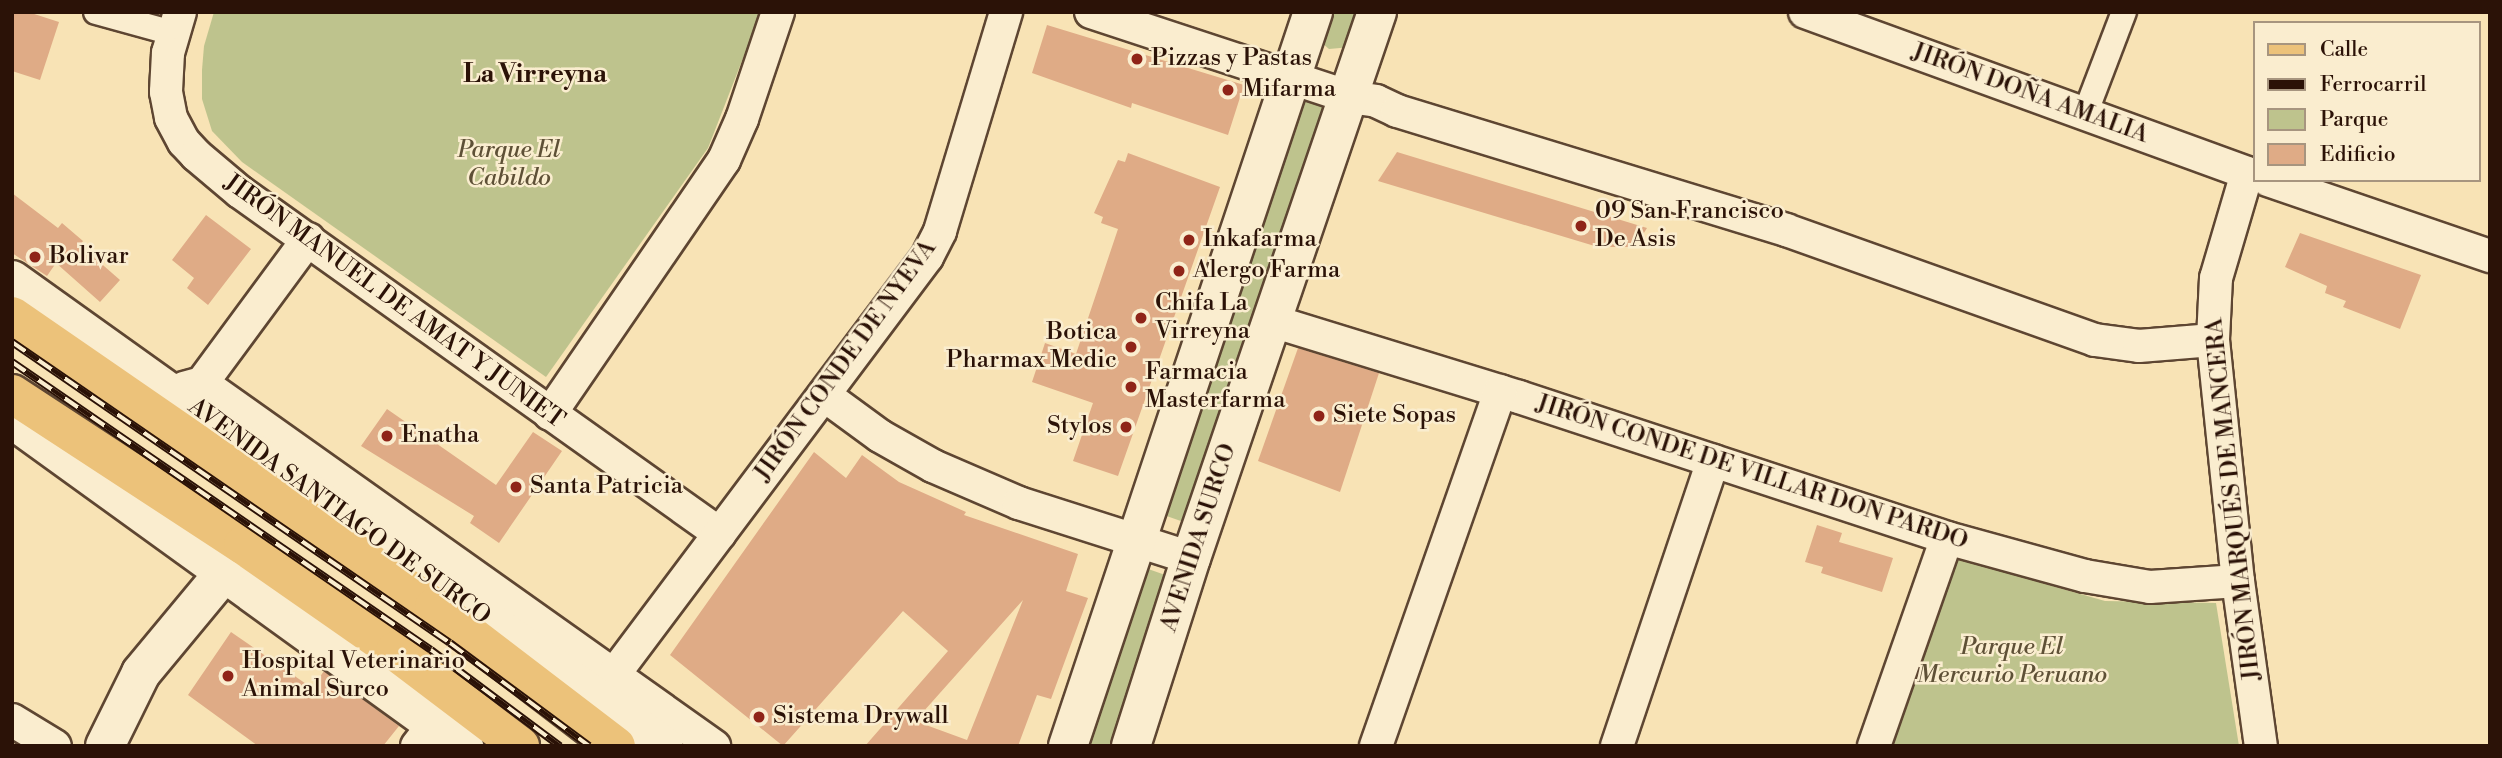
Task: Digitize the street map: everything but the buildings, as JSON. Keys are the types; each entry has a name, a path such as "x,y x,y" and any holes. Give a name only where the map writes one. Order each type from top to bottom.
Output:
{"main road":[{"path":"1068,746 1134,539 1312,12"},
{"name":"AVENIDA SURCO","path":"1131,746 1191,558 1377,12"},
{"name":"AVENIDA SANTIAGO DE SURCO","path":"12,280 187,387 664,746"},
{"name":"AVENIDA SANTIAGO DE SURCO","path":"12,316 434,607 616,746"},
{"path":"12,394 243,545 395,651 520,746"},
{"path":"12,419 225,572 439,738"},
{"path":"105,746 141,673 225,572"}],"street":[{"path":"96,12 177,23"},
{"path":"550,414 724,160 742,119 778,12"},
{"name":"JIRÓN CONDE DE NYEVA","path":"615,673 934,245 1006,12"},
{"path":"1091,12 1349,97 1376,101 1397,111 1786,230 2095,340 2139,346 2213,340"},
{"name":"JIRÓN DOÑA AMALIA","path":"1805,12 2254,175"},
{"path":"2085,114 2124,12"},
{"name":"JIRÓN MANUEL DE AMAT Y JUNIET","path":"177,23 168,53 166,92 172,118 184,142 233,187 720,534"},
{"name":"JIRÓN MARQUÉS DE MANCERA","path":"2255,182 2216,278 2213,340 2238,581 2261,746"},
{"name":"JIRÓN DOÑA AMALIA","path":"2274,182 2490,256"},
{"path":"308,239 187,387 615,673 714,746"},
{"name":"JIRÓN CONDE DE VILLAR DON PARDO","path":"1272,321 1500,391 1947,538 2131,586 2238,581"},
{"path":"1376,746 1500,391"},
{"path":"824,395 880,436 933,466 1019,503 1191,558"},
{"path":"1617,746 1713,461"},
{"path":"1874,746 1947,538"},
{"path":"12,720 55,746"}],"green space":[{"name":"Parque El Cabildo","path":"214,12 761,12 708,148 546,377 242,162 212,131 202,99 202,70 204,46"},
{"path":"1327,12 1362,12 1351,47 1329,49 1322,43"},
{"path":"1299,95 1332,107 1192,525 1161,514"},
{"name":"Parque El Mercurio Peruano","path":"1958,559 2105,601 2216,603 2239,746 1892,746"},
{"path":"1137,565 1168,576 1113,746 1082,746"}],"railway":[{"path":"12,342 450,643 589,746"},
{"path":"12,362 431,650 560,746"}],"place":[{"name":"Pizzas y Pastas","path":"1137,59"},
{"name":"Mifarma","path":"1228,90"},
{"name":"09 San Francisco De Asis","path":"1581,226"},
{"name":"Inkafarma","path":"1189,240"},
{"name":"Bolivar","path":"35,257"},
{"name":"Alergo Farma","path":"1179,271"},
{"name":"Chifa La Virreyna","path":"1141,318"},
{"name":"Botica Pharmax Medic","path":"1131,347"},
{"name":"Farmacia Masterfarma","path":"1131,387"},
{"name":"Siete Sopas","path":"1319,416"},
{"name":"Stylos","path":"1126,427"},
{"name":"Enatha","path":"387,436"},
{"name":"Santa Patricia","path":"516,487"},
{"name":"Hospital Veterinario Animal Surco","path":"228,676"},
{"name":"Sistema Drywall","path":"759,717"}],"district":[{"name":"La Virreyna","path":"535,75"}]}
